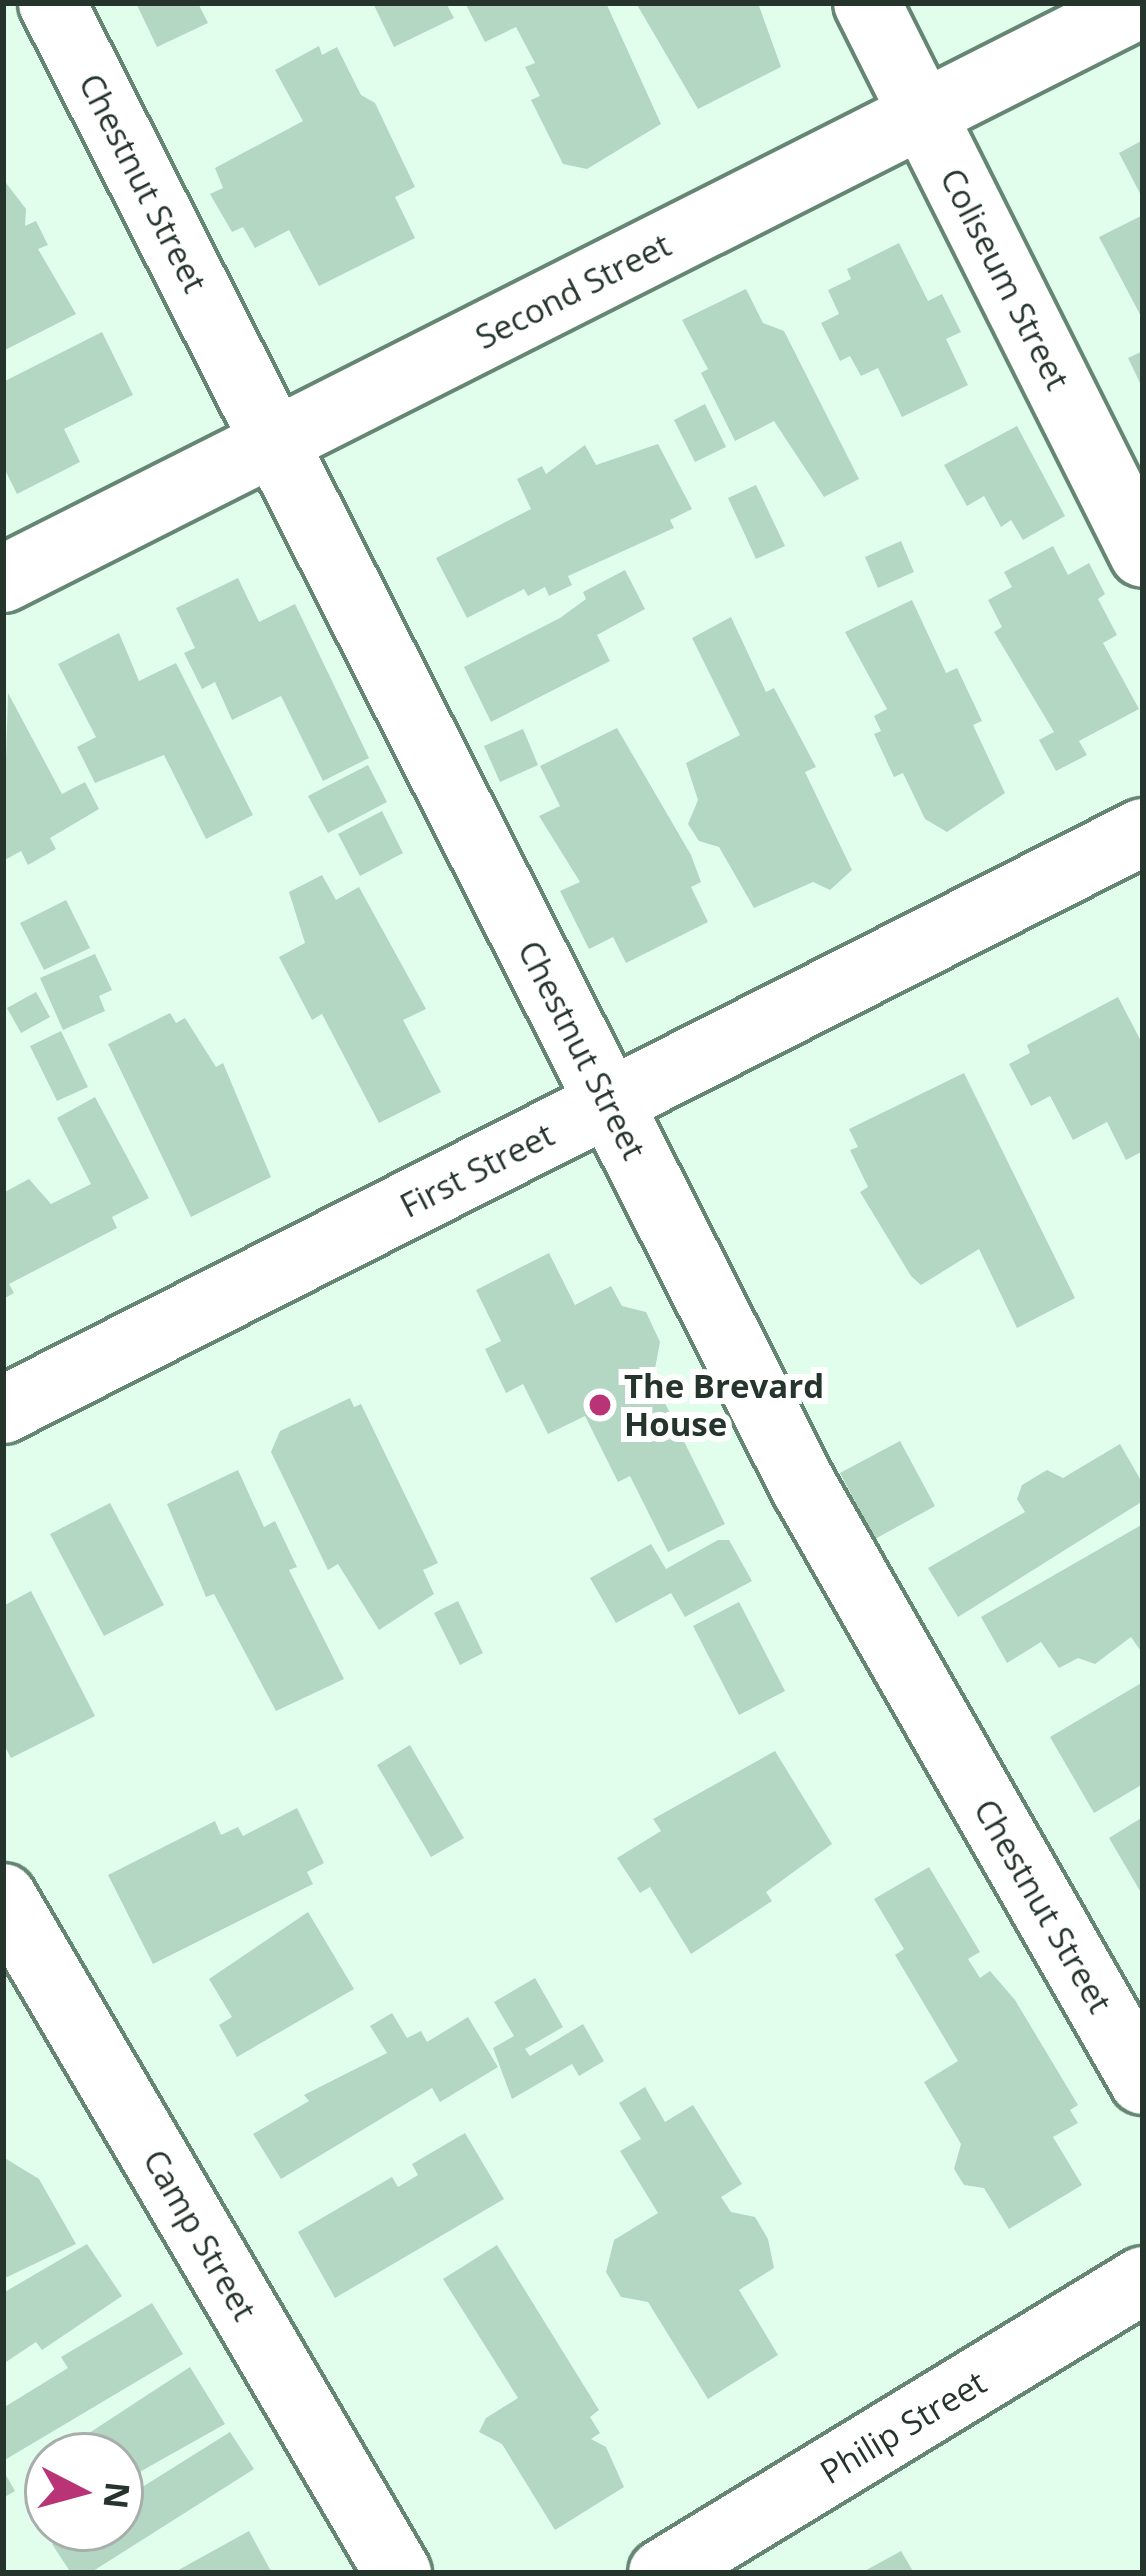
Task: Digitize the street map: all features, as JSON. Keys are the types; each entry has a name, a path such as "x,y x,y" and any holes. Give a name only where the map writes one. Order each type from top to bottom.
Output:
{"street":[{"name":"Chestnut Street","path":"52,3 804,1487 1143,2081"},
{"name":"Coliseum Street","path":"867,3 1143,554"},
{"name":"Second Street","path":"3,579 1143,3"},
{"name":"First Street","path":"3,1410 1143,832"},
{"name":"Camp Street","path":"3,1897 398,2573"},
{"name":"Philip Street","path":"662,2573 1143,2280"}],"building":[{"path":"136,3 198,3 208,23 157,47"},
{"path":"373,3 446,3 454,18 394,47"},
{"path":"465,3 606,3 661,124 587,169 563,164 531,100 540,96 525,67 535,63 516,27 485,42"},
{"path":"636,3 759,6 781,67 698,109"},
{"path":"319,46 322,55 337,47 361,95 375,103 415,187 395,197 415,238 319,286 289,230 255,248 243,227 232,232 210,194 223,188 215,168 303,121 275,70"},
{"path":"1143,140 1143,199 1119,153"},
{"path":"3,179 26,209 25,226 36,221 48,245 38,249 76,314 3,351"},
{"path":"1143,215 1143,320 1099,237"},
{"path":"899,243 928,301 942,294 961,332 946,339 968,385 902,417 878,368 861,376 850,356 840,361 821,323 839,314 828,290 851,279 847,269"},
{"path":"746,289 763,323 784,331 859,479 824,497 774,421 735,441 701,373 708,369 682,320"},
{"path":"102,332 133,395 64,429 80,462 17,494 3,466 3,382"},
{"path":"1143,351 1143,389 1128,358"},
{"path":"705,404 726,447 695,462 674,420"},
{"path":"1017,426 1065,516 1023,540 1011,520 1001,527 984,496 967,506 944,465"},
{"path":"658,444 692,509 670,520 674,528 568,576 572,585 549,596 545,587 528,596 524,589 467,618 436,558 531,509 517,479 542,466 546,474 585,445 596,465"},
{"path":"756,485 785,546 756,559 728,498"},
{"path":"901,541 914,572 878,588 865,557"},
{"path":"1053,546 1068,575 1089,563 1105,594 1098,599 1117,635 1103,643 1139,709 1079,741 1087,755 1056,771 1039,740 1054,732 994,632 1002,627 988,600 1012,587 1004,572"},
{"path":"625,570 645,609 597,635 610,661 491,722 464,667 560,618 586,599 583,592"},
{"path":"238,578 259,622 295,604 369,758 323,781 281,696 232,720 215,682 202,689 184,653 195,648 176,608"},
{"path":"912,600 946,673 957,668 982,721 973,725 1005,793 947,832 925,819 903,773 894,777 874,734 881,731 874,716 887,709 845,632"},
{"path":"731,617 766,692 774,688 816,767 805,772 852,870 830,890 813,882 754,908 719,847 699,841 688,824 698,800 686,763 740,735 692,638"},
{"path":"119,633 139,681 176,663 253,815 206,839 164,755 95,783 77,747 96,737 58,664"},
{"path":"8,693 62,794 85,782 99,809 50,838 56,849 28,865 21,851 3,861"},
{"path":"617,728 691,855 701,882 691,887 708,922 626,963 613,937 589,949 560,891 580,882 539,816 560,806 540,766"},
{"path":"523,729 538,765 500,782 484,746"},
{"path":"368,765 387,802 328,833 308,796"},
{"path":"382,811 403,853 360,876 338,834"},
{"path":"322,875 336,900 359,887 426,1009 403,1020 441,1092 379,1123 322,1014 312,1020 279,957 305,943 289,892"},
{"path":"66,900 90,948 44,970 20,923"},
{"path":"95,954 112,990 99,996 105,1011 63,1030 40,978"},
{"path":"36,992 50,1017 21,1033 7,1008"},
{"path":"1118,997 1143,1045 1143,1151 1126,1160 1107,1122 1073,1140 1050,1096 1031,1106 1009,1064 1030,1053 1027,1045"},
{"path":"170,1013 176,1023 185,1018 216,1067 223,1063 271,1177 191,1217 108,1044"},
{"path":"61,1031 88,1087 57,1101 30,1046"},
{"path":"964,1073 1075,1298 1017,1328 979,1249 921,1285 911,1276 860,1192 868,1187 850,1150 858,1147 849,1129"},
{"path":"95,1097 149,1198 112,1217 117,1228 9,1284 14,1293 3,1299 3,1193 29,1179 51,1204 91,1184 57,1118"},
{"name":"The Brevard House","path":"549,1253 575,1305 611,1286 622,1306 646,1312 660,1342 653,1379 725,1524 668,1552 630,1476 618,1482 585,1416 548,1434 523,1384 506,1393 485,1349 501,1341 476,1290"},
{"path":"350,1398 354,1407 361,1404 438,1563 423,1570 434,1594 379,1630 338,1564 328,1570 271,1452 280,1431"},
{"path":"900,1441 935,1506 875,1539 840,1473"},
{"path":"1120,1444 1143,1484 1143,1501 958,1617 928,1568 1025,1512 1017,1499 1022,1485 1047,1470 1063,1478"},
{"path":"238,1470 264,1527 275,1521 297,1567 289,1570 344,1679 276,1711 214,1594 206,1597 167,1504"},
{"path":"110,1503 164,1605 104,1636 50,1534"},
{"path":"1143,1524 1143,1654 1131,1637 1095,1664 1078,1658 1059,1668 1041,1642 1007,1663 981,1617"},
{"path":"718,1540 729,1540 752,1581 685,1617 671,1593 616,1623 590,1578 651,1544 666,1569"},
{"path":"31,1591 95,1716 11,1758 3,1743 3,1606"},
{"path":"458,1601 483,1653 460,1665 434,1613"},
{"path":"739,1602 785,1691 739,1715 693,1626"},
{"path":"1143,1682 1143,1784 1094,1813 1050,1737"},
{"path":"410,1745 464,1838 431,1857 377,1765"},
{"path":"775,1751 832,1844 766,1892 772,1901 691,1954 650,1887 640,1893 617,1858 661,1831 653,1819"},
{"path":"297,1808 324,1863 307,1872 313,1884 153,1964 108,1875 215,1821 221,1835 238,1827 243,1836"},
{"path":"1143,1817 1143,1896 1109,1838"},
{"path":"929,1867 980,1952 968,1959 980,1978 990,1971 1015,2000 1078,2105 1070,2110 1078,2123 1053,2137 1082,2185 1009,2229 984,2188 964,2185 954,2169 961,2144 924,2082 958,2061 895,1955 904,1949 874,1899"},
{"path":"308,1912 354,1989 237,2057 219,2025 232,2017 209,1979"},
{"path":"535,1978 563,2027 525,2049 530,2056 583,2024 604,2061 579,2076 572,2064 512,2099 493,2048 514,2036 494,2002"},
{"path":"392,2013 407,2038 421,2031 427,2042 468,2017 498,2067 440,2102 432,2088 281,2179 253,2134 309,2101 304,2095 387,2053 370,2026"},
{"path":"645,2087 665,2122 693,2105 742,2184 721,2197 731,2212 755,2217 768,2239 774,2268 739,2290 778,2355 708,2399 648,2302 621,2297 606,2272 614,2240 658,2213 620,2151 641,2139 619,2103"},
{"path":"465,2133 504,2199 335,2298 298,2232 392,2177 398,2187 418,2175 412,2164"},
{"path":"3,2157 39,2179 76,2244 3,2279"},
{"path":"87,2244 122,2296 42,2350 36,2342 3,2364 3,2293"},
{"path":"497,2245 599,2410 590,2417 600,2433 591,2439 606,2447 624,2487 555,2530 502,2444 479,2432 486,2418 518,2398 443,2279"},
{"path":"152,2303 183,2354 52,2432 24,2432 24,2449 3,2461 3,2408 68,2368 61,2357"},
{"path":"190,2367 225,2424 144,2470 144,2432 91,2432"},
{"path":"230,2432 254,2469 144,2539 144,2486"},
{"path":"3,2470 15,2491 3,2498"},
{"path":"249,2531 272,2573 173,2573"},
{"path":"901,2551 914,2573 861,2573"},
{"path":"57,2552 123,2552 90,2573 71,2573"}],"place":[{"name":"The Brevard House","path":"600,1405"}]}
